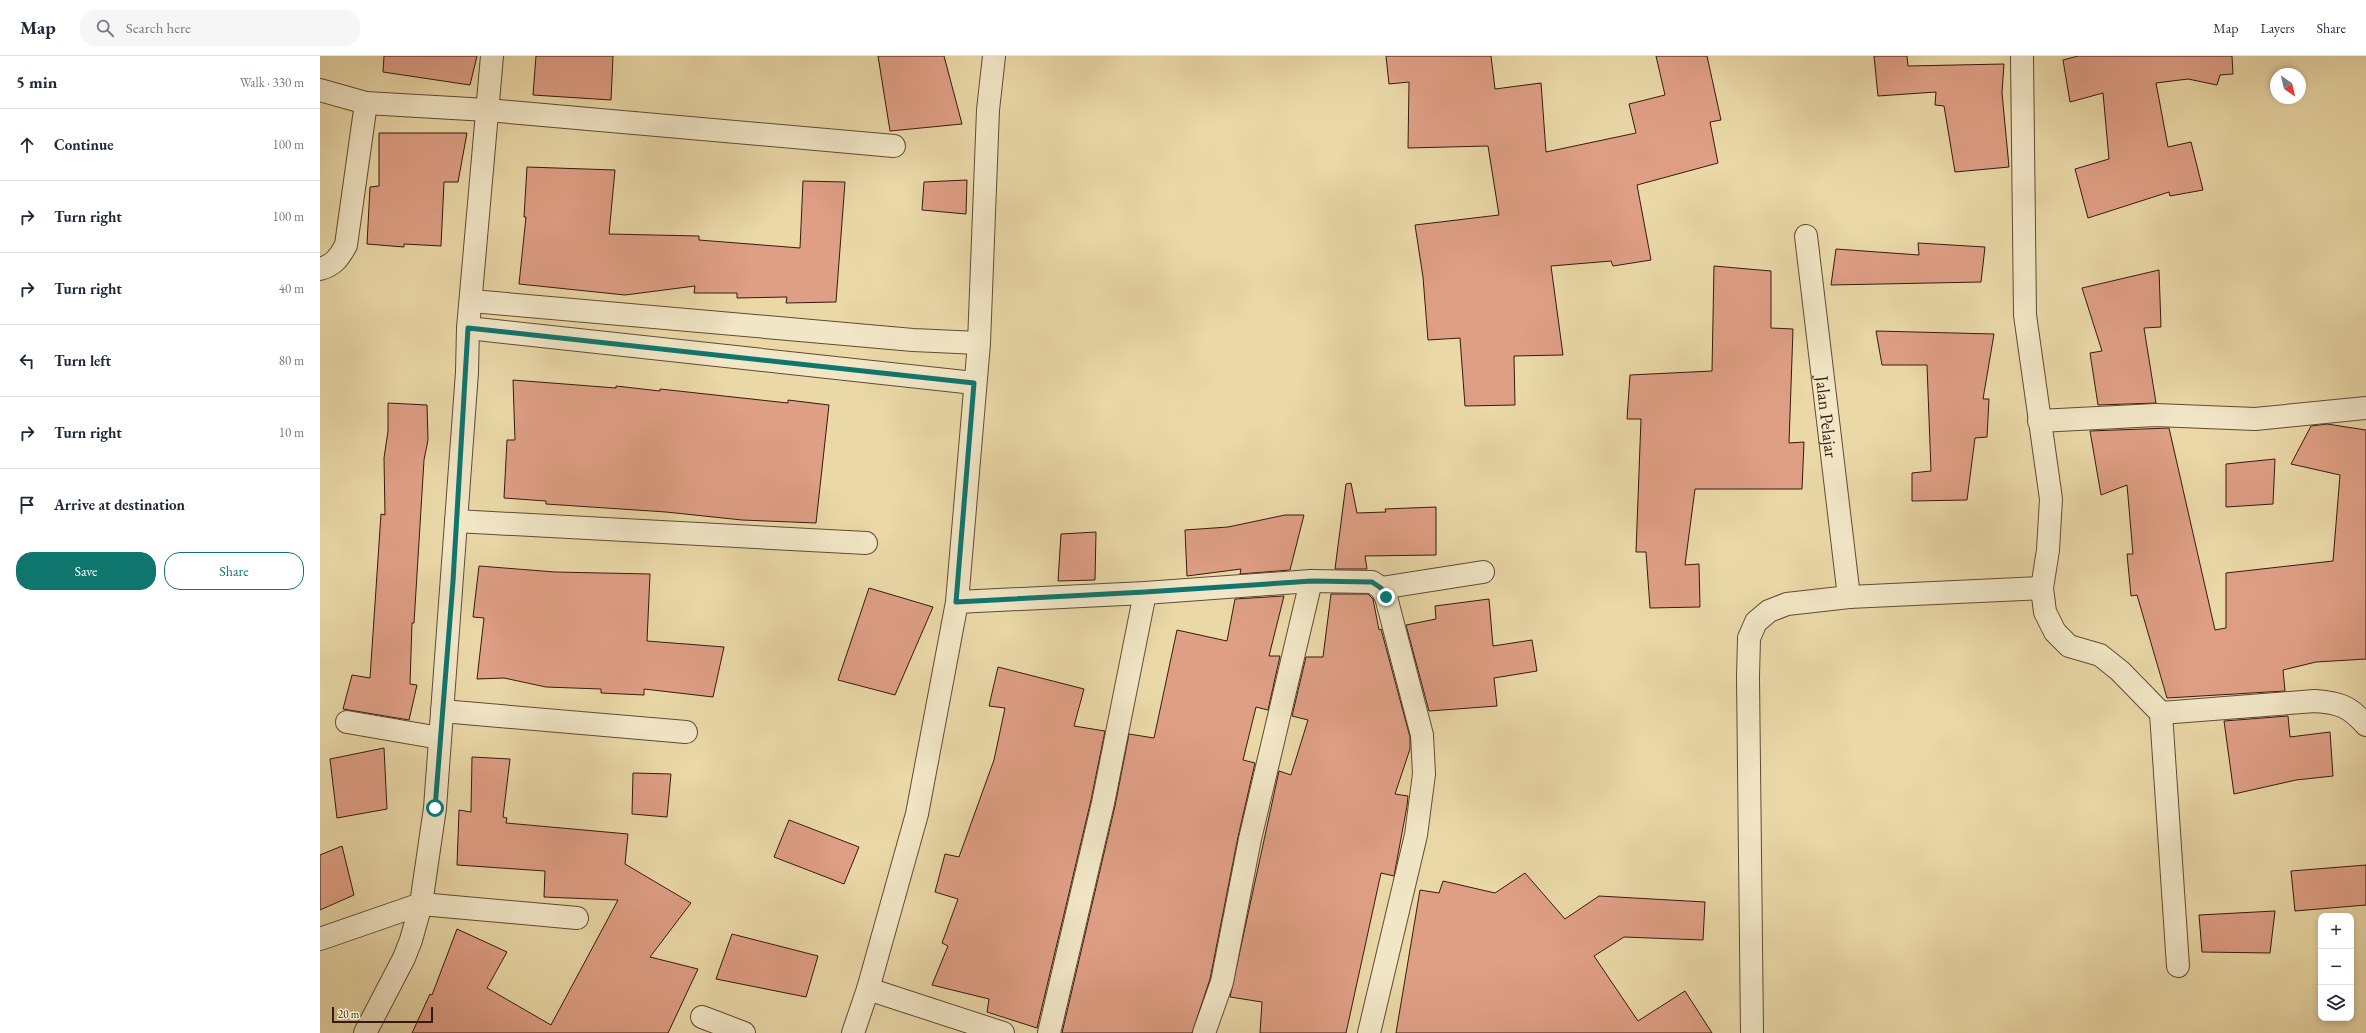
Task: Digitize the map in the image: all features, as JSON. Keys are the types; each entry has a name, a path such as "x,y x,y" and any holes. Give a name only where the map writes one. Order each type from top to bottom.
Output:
{"street":[{"path":"364,1033 412,940 421,904 435,808 467,372 468,328 472,301 492,56"},
{"path":"852,1033 868,989 917,814 956,602 974,383 979,343 988,110 994,56"},
{"path":"2022,56 2025,315 2051,498 2048,550 2042,588 2045,612 2055,632 2069,646 2100,655 2120,671 2161,713 2178,966"},
{"path":"320,90 366,103 487,110 894,146"},
{"path":"320,269 329,266 339,258 346,245 366,103"},
{"name":"Jalan Pelajar","path":"1806,236 1849,597"},
{"path":"472,301 913,340 979,343"},
{"path":"468,328 974,383"},
{"path":"2039,422 2156,415 2255,418 2366,408"},
{"path":"456,521 866,543"},
{"path":"1381,588 1484,572"},
{"path":"956,602 1312,581 1372,582 1381,588 1386,597 1422,735 1424,774 1416,835 1369,1033"},
{"path":"1204,1033 1222,982 1250,839 1312,581"},
{"path":"1752,1033 1748,677 1749,638 1756,622 1769,611 1787,604 1849,597 2042,588"},
{"path":"1049,1033 1103,804 1145,592"},
{"path":"2161,713 2315,701 2340,703 2355,713 2366,725"},
{"path":"442,712 686,732"},
{"path":"347,722 440,738"},
{"path":"320,939 421,904 577,918"},
{"path":"868,989 1003,1033"},
{"path":"702,1017 744,1033"}],"building":[{"path":"384,56 477,56 470,85 383,72"},
{"path":"536,56 613,56 611,100 533,95"},
{"path":"878,56 944,56 962,124 890,131"},
{"path":"1386,56 1491,56 1495,89 1541,83 1546,152 1636,133 1629,104 1665,95 1656,56 1707,56 1721,120 1710,122 1718,163 1637,185 1651,260 1613,266 1611,261 1551,266 1563,355 1514,356 1515,405 1465,406 1460,338 1428,340 1423,277 1415,225 1499,215 1488,146 1408,148 1409,82 1389,84"},
{"path":"1874,56 1907,56 1908,66 2004,64 2002,93 2009,167 1955,172 1944,106 1935,105 1936,92 1878,96"},
{"path":"2078,56 2232,56 2233,74 2220,75 2217,85 2188,79 2156,83 2168,147 2191,142 2203,190 2170,196 2169,192 2088,218 2075,169 2109,159 2103,93 2070,102 2063,60"},
{"path":"379,133 467,133 458,182 444,182 441,246 404,244 404,247 367,244 370,187 379,186"},
{"path":"527,167 615,170 609,234 699,236 699,240 800,248 803,181 845,182 836,302 786,303 787,297 737,298 737,293 694,293 695,286 625,295 519,284 526,217 524,217"},
{"path":"967,180 966,214 922,210 924,182"},
{"path":"1918,243 1985,247 1981,282 1831,285 1836,249 1919,255"},
{"path":"1714,266 1771,271 1771,328 1793,329 1789,443 1804,442 1802,489 1695,489 1685,565 1699,564 1700,607 1650,608 1646,552 1636,552 1641,419 1627,419 1630,375 1712,371"},
{"path":"2159,270 2161,327 2144,328 2156,403 2098,405 2090,353 2102,351 2082,288"},
{"path":"1876,331 1994,334 1983,399 1989,399 1987,437 1975,438 1967,500 1912,501 1912,473 1931,471 1927,365 1882,365"},
{"path":"513,380 616,388 616,386 660,391 660,389 788,403 788,400 829,405 816,523 742,520 666,512 546,504 546,501 504,498 507,440 515,440"},
{"path":"388,403 427,405 428,440 424,460 414,623 412,623 410,684 417,685 409,720 343,709 352,675 370,678 381,514 385,515 384,458 388,431"},
{"path":"2327,424 2366,430 2366,659 2316,662 2283,670 2285,691 2167,698 2137,595 2131,596 2127,554 2133,554 2127,485 2101,495 2090,431 2169,428 2215,630 2226,628 2226,573 2333,561 2340,475 2291,464 2311,426"},
{"path":"2275,459 2273,504 2226,507 2226,464"},
{"path":"1351,483 1357,513 1386,512 1385,509 1436,507 1436,555 1365,556 1367,569 1335,569 1346,484"},
{"path":"1285,515 1304,515 1290,570 1240,574 1241,569 1187,576 1185,530 1228,527"},
{"path":"1096,532 1095,580 1058,581 1061,534"},
{"path":"479,566 555,572 650,574 647,641 724,647 713,697 644,689 644,695 601,693 601,689 546,687 504,678 477,679 484,618 473,617"},
{"path":"869,588 933,607 895,695 838,680"},
{"path":"1331,594 1368,594 1373,599 1379,630 1381,629 1410,737 1410,749 1395,794 1408,796 1407,806 1394,876 1381,873 1346,1033 1260,1033 1262,1002 1230,997 1279,771 1291,775 1308,720 1292,716 1306,657 1323,657"},
{"path":"1284,596 1269,656 1280,656 1268,710 1256,707 1243,760 1255,763 1238,837 1210,979 1192,1033 1062,1033 1115,806 1129,734 1154,738 1177,630 1227,641 1235,599"},
{"path":"1489,599 1493,646 1532,640 1537,671 1494,678 1497,706 1429,711 1406,625 1436,619 1435,606"},
{"path":"998,667 1084,689 1074,726 1105,731 1091,800 1037,1028 987,1012 989,999 932,985 948,946 942,943 958,899 935,892 945,854 959,857 994,760 1005,708 989,706"},
{"path":"2288,716 2290,737 2330,732 2333,776 2296,780 2234,794 2224,721"},
{"path":"384,748 387,809 337,818 330,759"},
{"path":"472,757 510,759 503,817 507,818 506,823 628,834 625,864 691,903 650,957 698,969 668,1033 412,1033 430,994 432,995 457,929 507,952 487,988 551,1025 618,900 544,897 545,871 457,865 459,810 471,812"},
{"path":"633,773 671,774 667,817 632,814"},
{"path":"789,820 859,847 844,884 774,857"},
{"path":"342,846 354,895 320,910 320,855"},
{"path":"2366,865 2366,905 2295,911 2291,871"},
{"path":"1525,873 1565,919 1599,896 1705,902 1703,940 1624,937 1594,956 1638,1021 1685,991 1712,1033 1396,1033 1420,890 1439,893 1443,881 1495,893"},
{"path":"2275,911 2270,953 2202,952 2199,915"},
{"path":"732,934 818,956 806,997 716,979"}],"route":[{"path":"435,808 453,581 467,372 468,328 974,383 956,602 1312,581 1372,582 1381,588 1386,597"}]}
